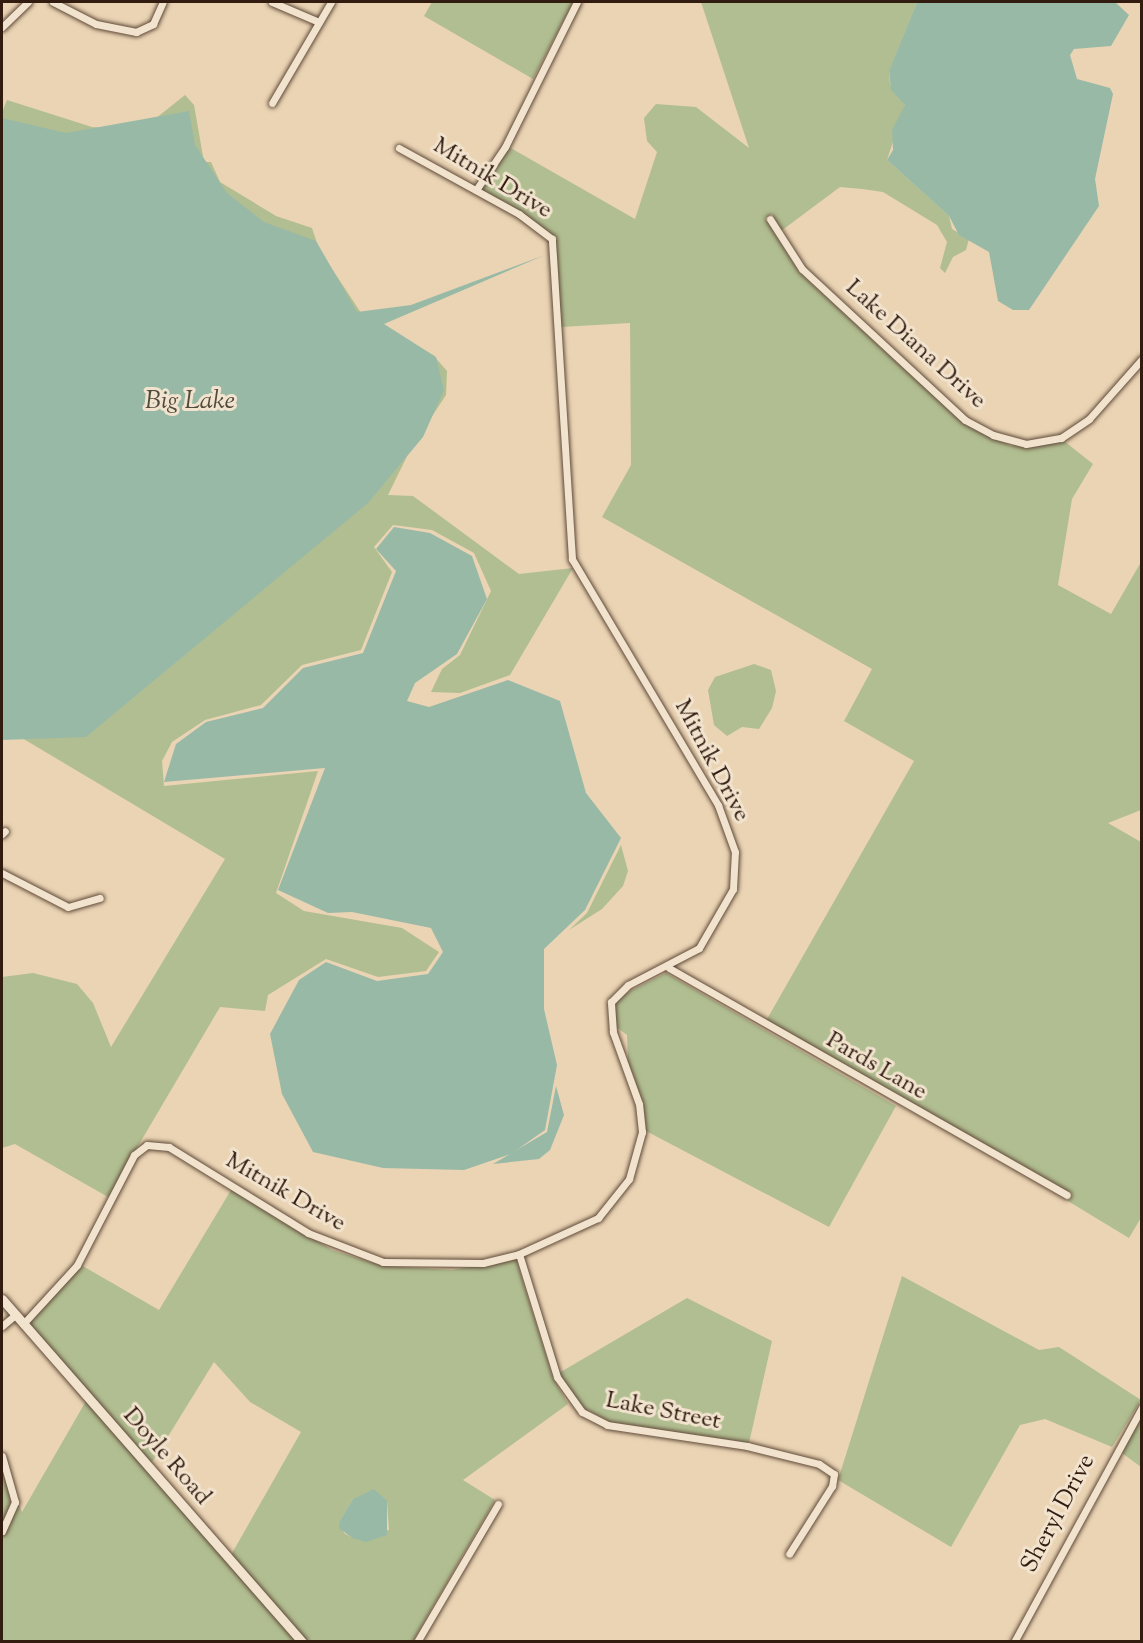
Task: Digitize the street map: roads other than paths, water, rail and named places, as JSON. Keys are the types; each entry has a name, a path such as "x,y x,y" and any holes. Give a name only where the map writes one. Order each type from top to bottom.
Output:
{"main road":[{"name":"Doyle Road","path":"2,1299 302,1641"}],"street":[{"path":"2,27 28,2"},
{"path":"52,2 96,24 136,32 153,24 164,2"},
{"path":"272,2 319,22"},
{"path":"272,103 331,2"},
{"path":"476,190 505,147 577,2"},
{"name":"Mitnik Drive","path":"23,1324 77,1265 134,1155 147,1145 169,1147 308,1233 357,1255 383,1262 453,1266 519,1254 598,1218 629,1179 642,1139 642,1120 613,1032 611,1002 628,985 669,968 699,948 724,911 737,868 735,852 718,805 572,559 552,239 476,190 399,147"},
{"name":"Lake Diana Drive","path":"770,219 802,269 965,420 1002,439 1026,444 1061,438 1089,419 1142,359"},
{"path":"2,873 68,907 99,898"},
{"name":"Pards Lane","path":"669,968 1066,1195"},
{"name":"Lake Street","path":"519,1254 557,1377 582,1412 607,1425 747,1446 819,1464 834,1474 789,1554"},
{"path":"2,1326 15,1315"},
{"name":"Sheryl Drive","path":"1014,1641 1142,1407"},
{"path":"2,1456 15,1502 2,1531"},
{"path":"417,1641 498,1504"}],"water":[{"path":"917,2 1115,2 1129,15 1111,46 1074,49 1070,55 1077,79 1110,88 1113,94 1095,179 1099,206 1029,310 1013,310 998,301 989,252 959,235 949,216 887,160 893,150 892,130 905,105 891,90 889,71"},
{"name":"Big Lake","path":"189,111 195,145 227,193 264,222 316,241 357,312 411,305 545,255 384,324 436,357 444,390 423,437 368,503 86,737 2,740 2,118 66,133"},
{"path":"394,527 430,533 472,556 487,599 457,654 415,683 407,701 429,707 508,680 560,701 586,793 621,838 585,910 544,949 544,1009 557,1065 545,1130 511,1154 464,1170 383,1168 313,1152 282,1094 270,1034 299,980 326,962 377,981 428,974 443,952 431,928 352,912 328,913 278,890 325,768 164,782 176,744 206,722 263,708 303,668 363,653 396,571 376,549"},
{"path":"556,1086 564,1115 550,1150 539,1159 493,1164 547,1132"},
{"path":"374,1489 387,1501 387,1535 366,1542 352,1538 339,1528 340,1520 353,1499"}]}
